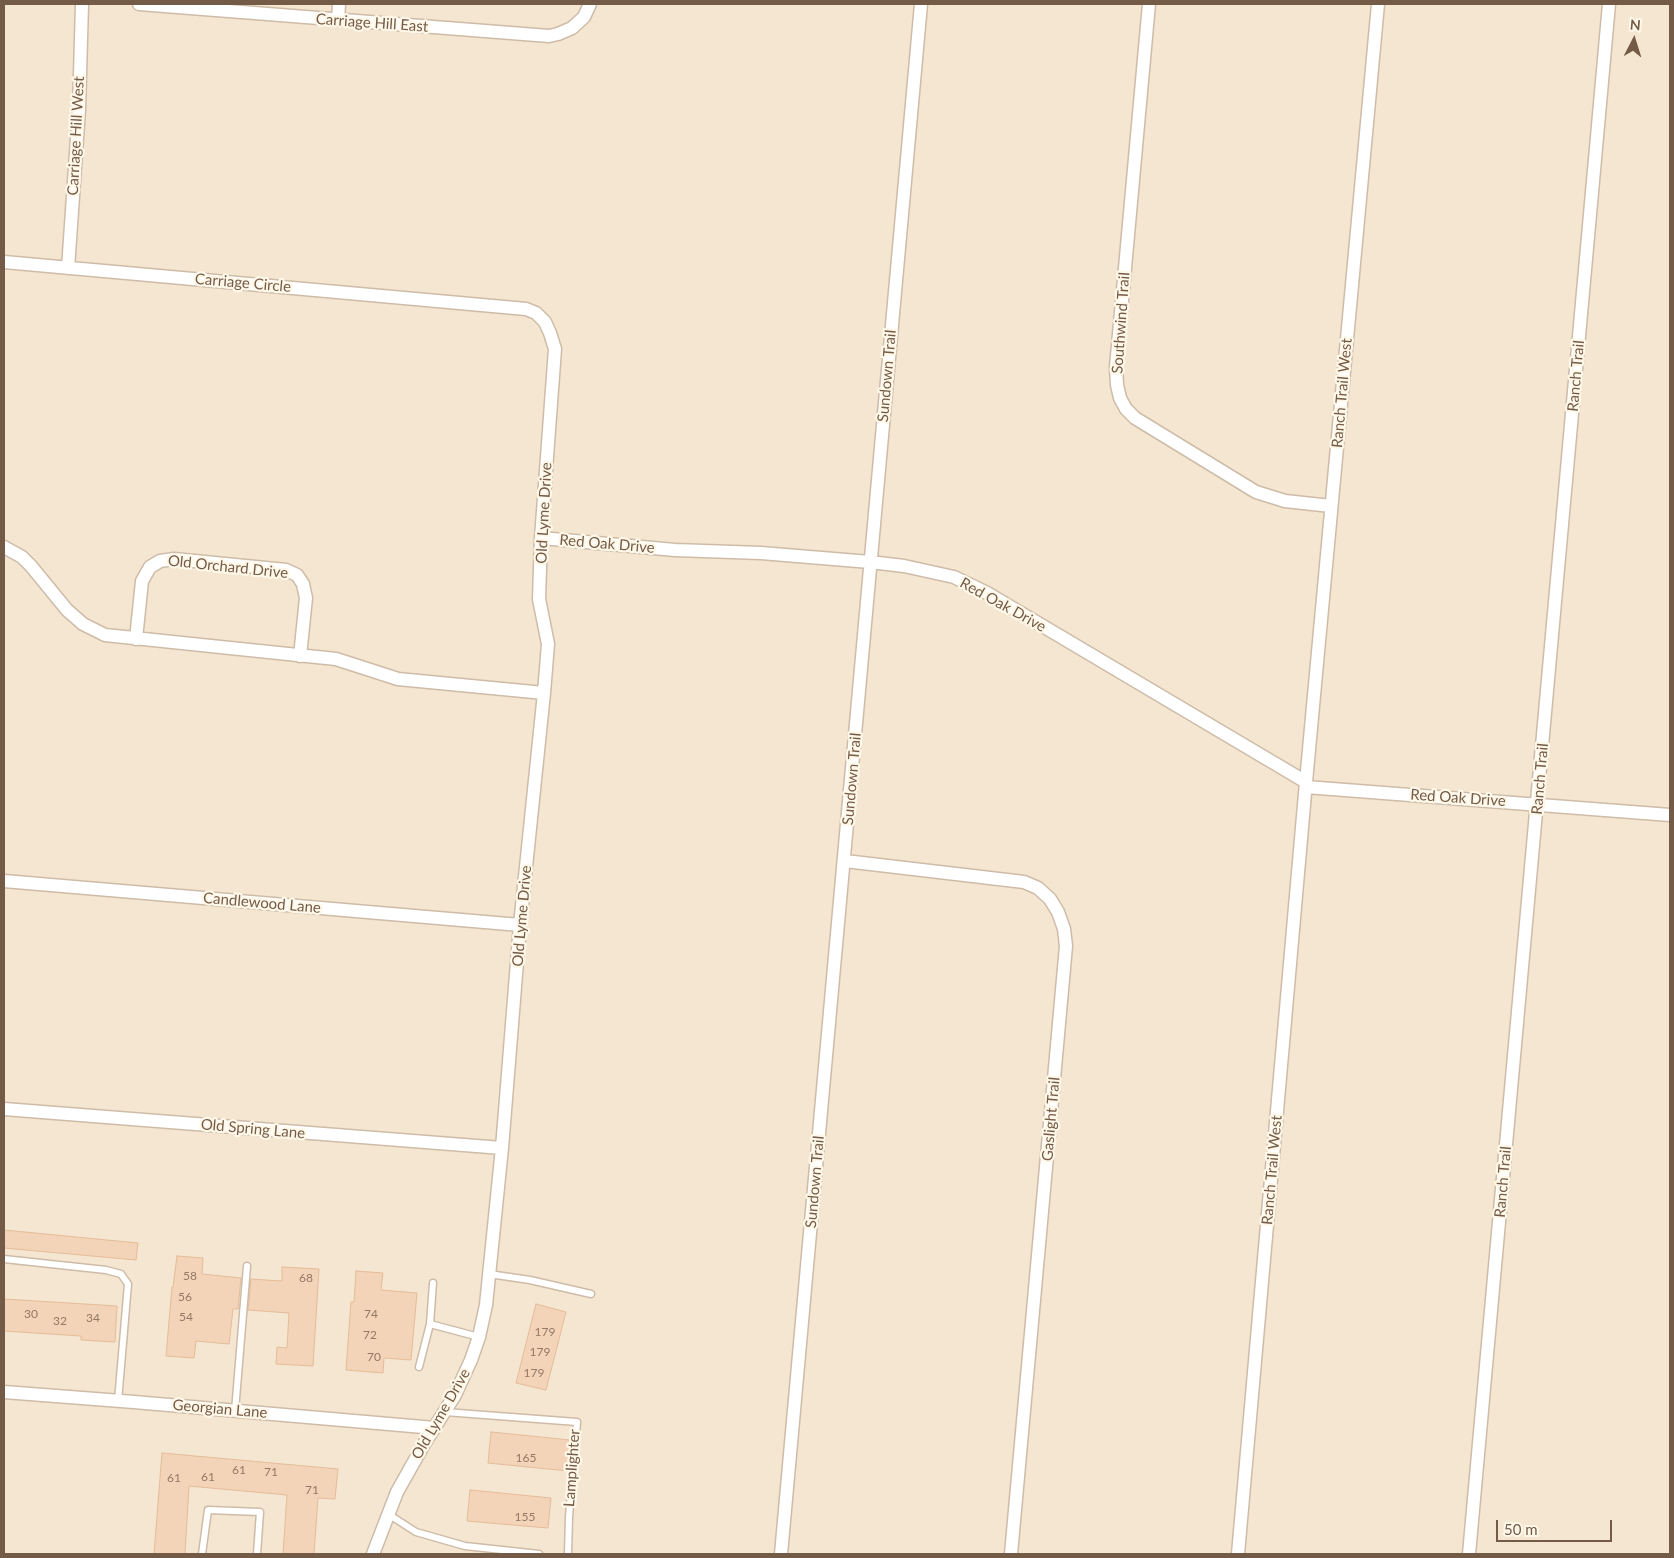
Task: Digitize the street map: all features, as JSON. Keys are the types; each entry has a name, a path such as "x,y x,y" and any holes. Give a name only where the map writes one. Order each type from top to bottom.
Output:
{"street":[{"name":"Carriage Hill West","path":"68,268 79,110 82,4"},
{"name":"Carriage Hill East","path":"139,4 549,36 572,28 584,17 590,4"},
{"path":"338,20 339,4"},
{"name":"Sundown Trail","path":"782,1554 921,4"},
{"name":"Southwind Trail","path":"1149,4 1116,367 1120,398 1126,409 1135,418 1256,492 1285,501 1331,506"},
{"name":"Ranch Trail West","path":"1238,1554 1331,506 1378,4"},
{"name":"Ranch Trail","path":"1469,1554 1609,4"},
{"name":"Carriage Circle","path":"4,262 482,304"},
{"name":"Old Lyme Drive","path":"373,1554 388,1514 415,1460 455,1395 472,1360 486,1305 502,1148 520,925 544,693 548,644 539,599 541,538 555,350 545,322 536,313 526,309 482,304"},
{"name":"Red Oak Drive","path":"541,538 675,550 761,553 870,562 930,571 954,578 987,594 1306,784 1670,815"},
{"path":"4,547 22,557 67,610 83,624 105,635 336,659 398,679 544,693"},
{"name":"Old Orchard Drive","path":"136,639 142,581 150,567 160,561 174,559 277,569 286,570 297,575 303,584 306,598 300,656"},
{"name":"Gaslight Trail","path":"845,861 1024,882 1038,888 1050,899 1058,912 1064,928 1066,946 1011,1554"},
{"name":"Candlewood Lane","path":"4,881 520,925"},
{"name":"Old Spring Lane","path":"4,1109 502,1148"},
{"name":"Georgian Lane","path":"4,1392 435,1428"}],"lane":[{"path":"4,1260 106,1270 121,1274 128,1284 118,1401"},
{"path":"235,1410 247,1266"},
{"path":"489,1274 530,1280 591,1294"},
{"path":"419,1367 430,1324 433,1283"},
{"path":"430,1324 479,1337"},
{"name":"Lamplighter","path":"445,1412 577,1422 569,1517 568,1554"},
{"path":"202,1554 208,1510 260,1512 257,1554"},
{"path":"388,1514 416,1532 465,1546 539,1554"}],"shaded area":[{"path":"4,4 1670,4 1670,1554 4,1554"}],"building":[{"path":"4,1230 138,1243 136,1260 4,1248"},
{"path":"177,1256 203,1258 202,1274 241,1278 238,1309 233,1309 229,1344 196,1341 194,1358 166,1356 172,1287"},
{"path":"282,1267 319,1269 313,1366 276,1364 277,1347 287,1348 289,1313 248,1310 251,1279 282,1281"},
{"path":"356,1271 383,1273 381,1290 417,1293 411,1360 384,1358 383,1373 346,1370 351,1302 354,1302"},
{"path":"4,1299 117,1306 115,1342 81,1340 81,1336 4,1331"},
{"path":"536,1304 566,1312 546,1390 516,1383"},
{"path":"491,1432 570,1440 568,1471 488,1463"},
{"path":"162,1453 338,1469 335,1499 318,1498 314,1554 283,1554 287,1495 189,1486 185,1554 154,1554"},
{"path":"470,1490 551,1498 548,1528 467,1521"}]}
